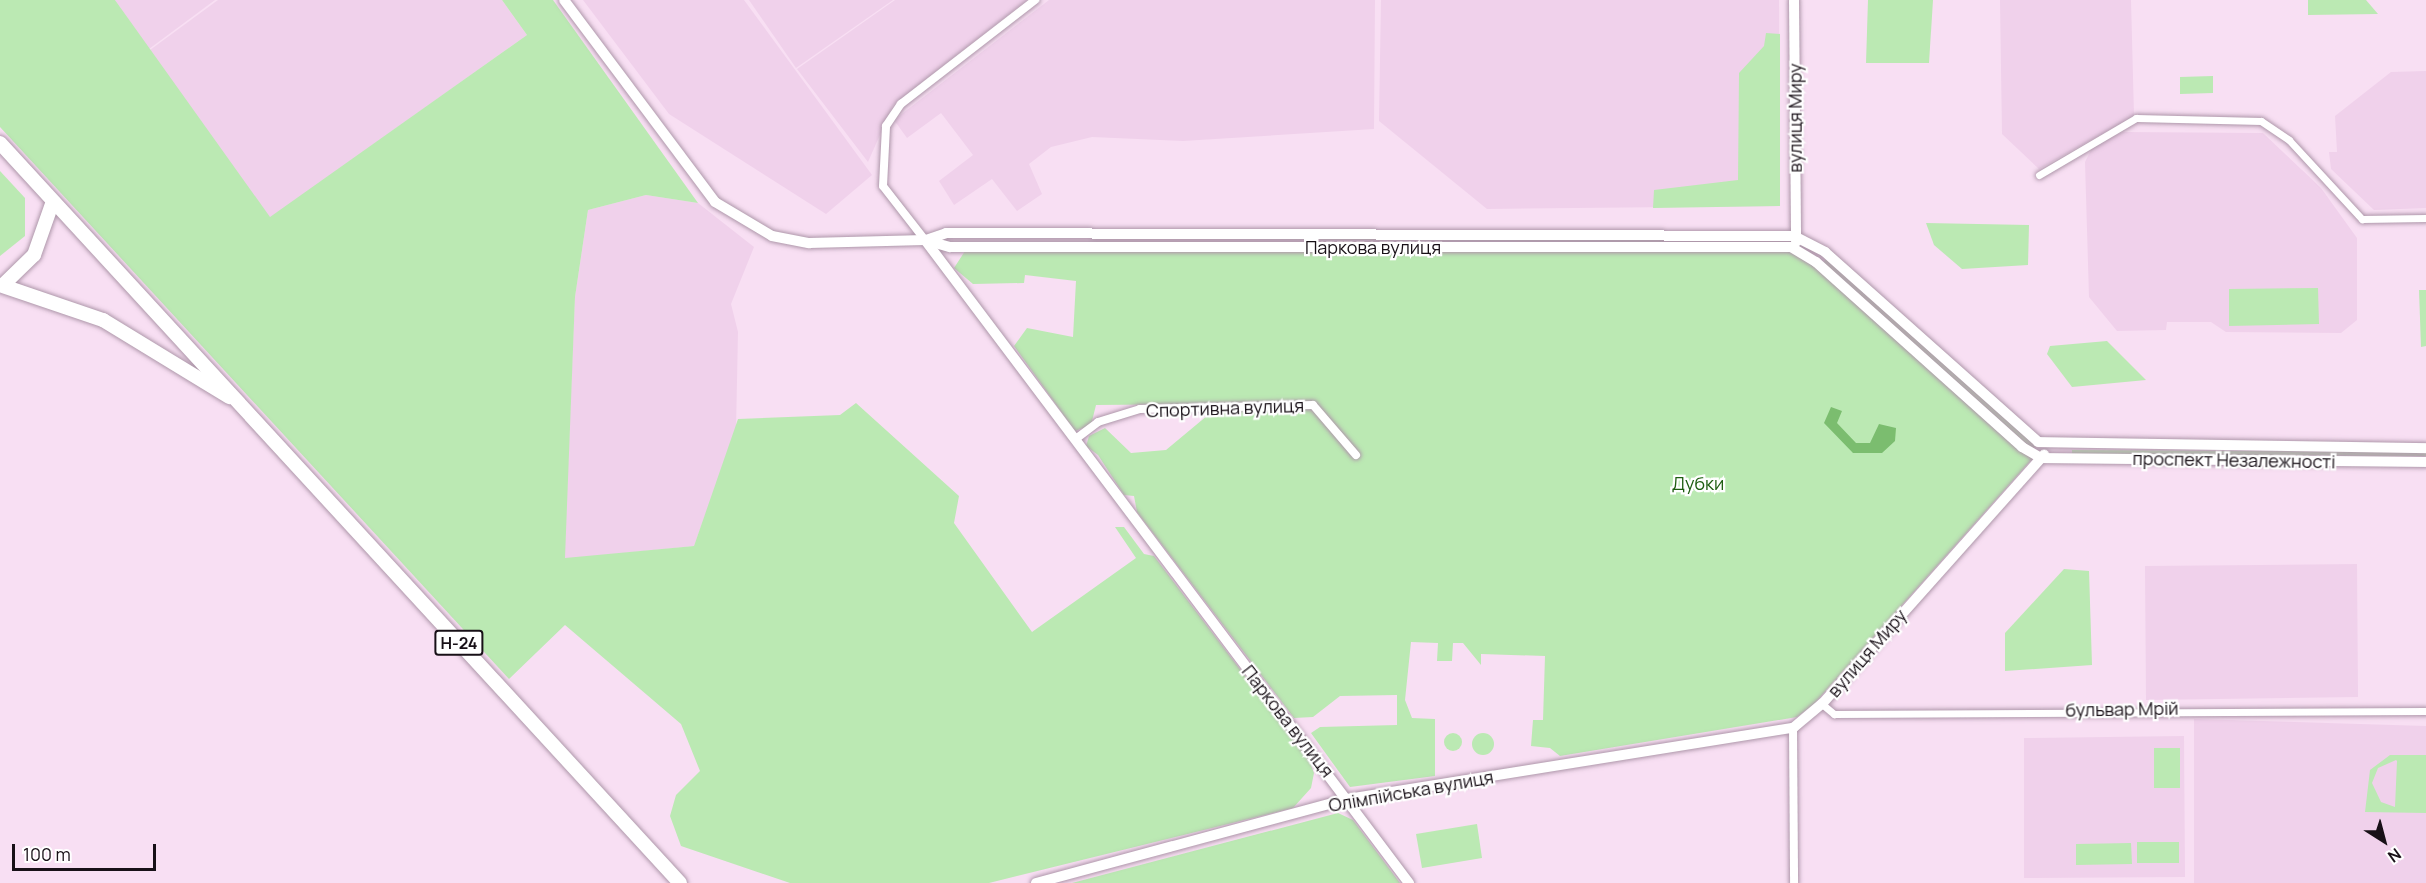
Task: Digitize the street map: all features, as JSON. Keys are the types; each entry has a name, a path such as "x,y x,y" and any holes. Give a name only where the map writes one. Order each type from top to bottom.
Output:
{"main road":[{"path":"0,143 239,402"},
{"path":"1,285 38,249 53,201"},
{"name":"Н-24","path":"1,285 104,320 239,402 680,883"}],"street":[{"path":"564,0 715,202 744,224 809,243 925,240"},
{"path":"925,240 883,186 886,126 901,104 1035,0"},
{"name":"вулиця Миру","path":"1794,0 1794,236 1799,250"},
{"path":"2039,175 2136,118 2261,121 2289,140 2362,219 2426,218"},
{"name":"Паркова вулиця","path":"925,240 946,233 1794,236"},
{"path":"1794,236 1825,252 2031,436 2053,446"},
{"name":"Паркова вулиця","path":"925,240 950,247 1799,250"},
{"name":"Паркова вулиця","path":"925,240 1077,438 1409,883"},
{"path":"1799,250 1816,262 2041,458"},
{"name":"Спортивна вулиця","path":"1077,438 1098,423 1140,410 1313,405 1356,455"},
{"name":"вулиця Миру","path":"1792,728 1822,704 2053,446"},
{"name":"проспект Незалежності","path":"2053,446 2426,448"},
{"name":"проспект Незалежності","path":"2041,458 2426,462"},
{"name":"бульвар Мрій","path":"1822,704 1834,714 2426,711"},
{"path":"1792,728 1794,883"},
{"name":"Олімпійська вулиця","path":"1036,883 1348,800 1792,728"}],"shaded area":[{"path":"115,0 215,0 149,49"},
{"path":"218,0 502,0 527,35 270,218 150,50"},
{"path":"583,0 744,0 872,175 826,214 669,114"},
{"path":"749,0 893,0 796,68"},
{"path":"895,0 1027,0 893,105 868,162 797,69"},
{"path":"1049,0 1375,0 1374,129 1183,141 1092,137 1051,147 1029,164 1042,194 1017,211 992,179 954,205 939,181 973,155 941,113 907,138 894,120"},
{"path":"1381,0 1779,0 1780,206 1487,209 1379,121"},
{"path":"2000,0 2131,0 2134,116 2039,169 2002,134"},
{"path":"2426,71 2426,208 2374,210 2331,169 2329,152 2337,152 2335,116 2391,72"},
{"path":"2123,132 2263,133 2321,188 2357,238 2357,320 2341,333 2226,332 2211,322 2167,322 2166,330 2117,331 2089,297 2085,162 2093,146"},
{"path":"646,195 698,203 754,247 731,304 738,332 736,430 694,546 564,559 575,297 588,210"},
{"path":"1831,407 1842,411 1837,423 1856,443 1870,443 1879,424 1896,428 1895,441 1882,453 1853,453 1824,423"},
{"path":"2357,564 2358,697 2146,700 2145,566"},
{"path":"2194,719 2426,726 2426,883 2194,883"},
{"path":"2184,736 2185,877 2024,878 2024,738"}],"green space":[{"path":"0,0 115,0 270,217 527,35 502,0 553,0 698,203 646,195 588,210 575,297 565,558 694,546 738,419 840,415 856,403 959,496 954,523 1032,632 1136,558 1115,527 1124,527 1144,554 1154,556 1309,760 1314,773 1311,788 1293,808 989,883 790,883 681,846 670,816 676,795 700,771 681,724 565,625 509,679 0,127"},
{"path":"1868,0 1933,0 1929,63 1866,63"},
{"path":"2308,0 2366,0 2378,14 2308,15"},
{"path":"1766,33 1780,34 1780,206 1653,208 1654,190 1738,180 1739,73 1764,46"},
{"path":"2213,76 2213,93 2180,94 2180,77"},
{"path":"0,171 25,198 25,236 0,256"},
{"path":"1926,223 2029,225 2028,265 1962,269 1934,245"},
{"path":"951,237 1766,239 1766,243"},
{"name":"Дубки","path":"965,251 1789,252 1805,259 2033,458 1814,704 1797,717 1560,756 1550,748 1531,746 1533,720 1543,720 1545,656 1481,654 1481,665 1463,643 1453,643 1452,661 1437,661 1438,643 1411,642 1405,700 1412,718 1435,719 1435,776 1350,787 1311,733 1320,727 1397,725 1397,695 1340,696 1313,717 1294,718 1137,512 1134,496 1124,495 1098,455 1086,446 1089,436 1105,428 1131,453 1166,450 1208,415 1209,404 1096,405 1091,425 1075,431 1014,346 1027,328 1073,337 1076,281 1025,275 1024,283 973,284 954,268"},
{"path":"1826,259 2036,446 2032,449 1823,263"},
{"path":"2318,288 2319,324 2229,326 2229,289"},
{"path":"2419,290 2426,290 2426,346 2421,347"},
{"path":"2107,341 2146,380 2072,387 2047,354 2050,346"},
{"path":"2072,450 2426,452 2426,456 2072,454"},
{"path":"2064,569 2089,571 2092,665 2005,671 2005,633"},
{"path":"1453,733 1459,736 1462,742 1459,748 1453,751 1447,748 1444,742 1447,736"},
{"path":"1483,733 1491,736 1494,744 1491,752 1483,755 1475,752 1472,744 1475,736"},
{"path":"2154,748 2180,748 2180,788 2154,788"},
{"path":"2390,755 2426,755 2426,813 2365,812 2370,770","holes":["2397,761 2395,807 2381,802 2372,783 2378,768"]},
{"path":"1338,813 1353,820 1400,883 1072,883"},
{"path":"1477,824 1482,858 1422,868 1416,834"},
{"path":"2137,842 2179,842 2179,863 2137,863"},
{"path":"2131,843 2132,864 2076,865 2076,844"}]}
